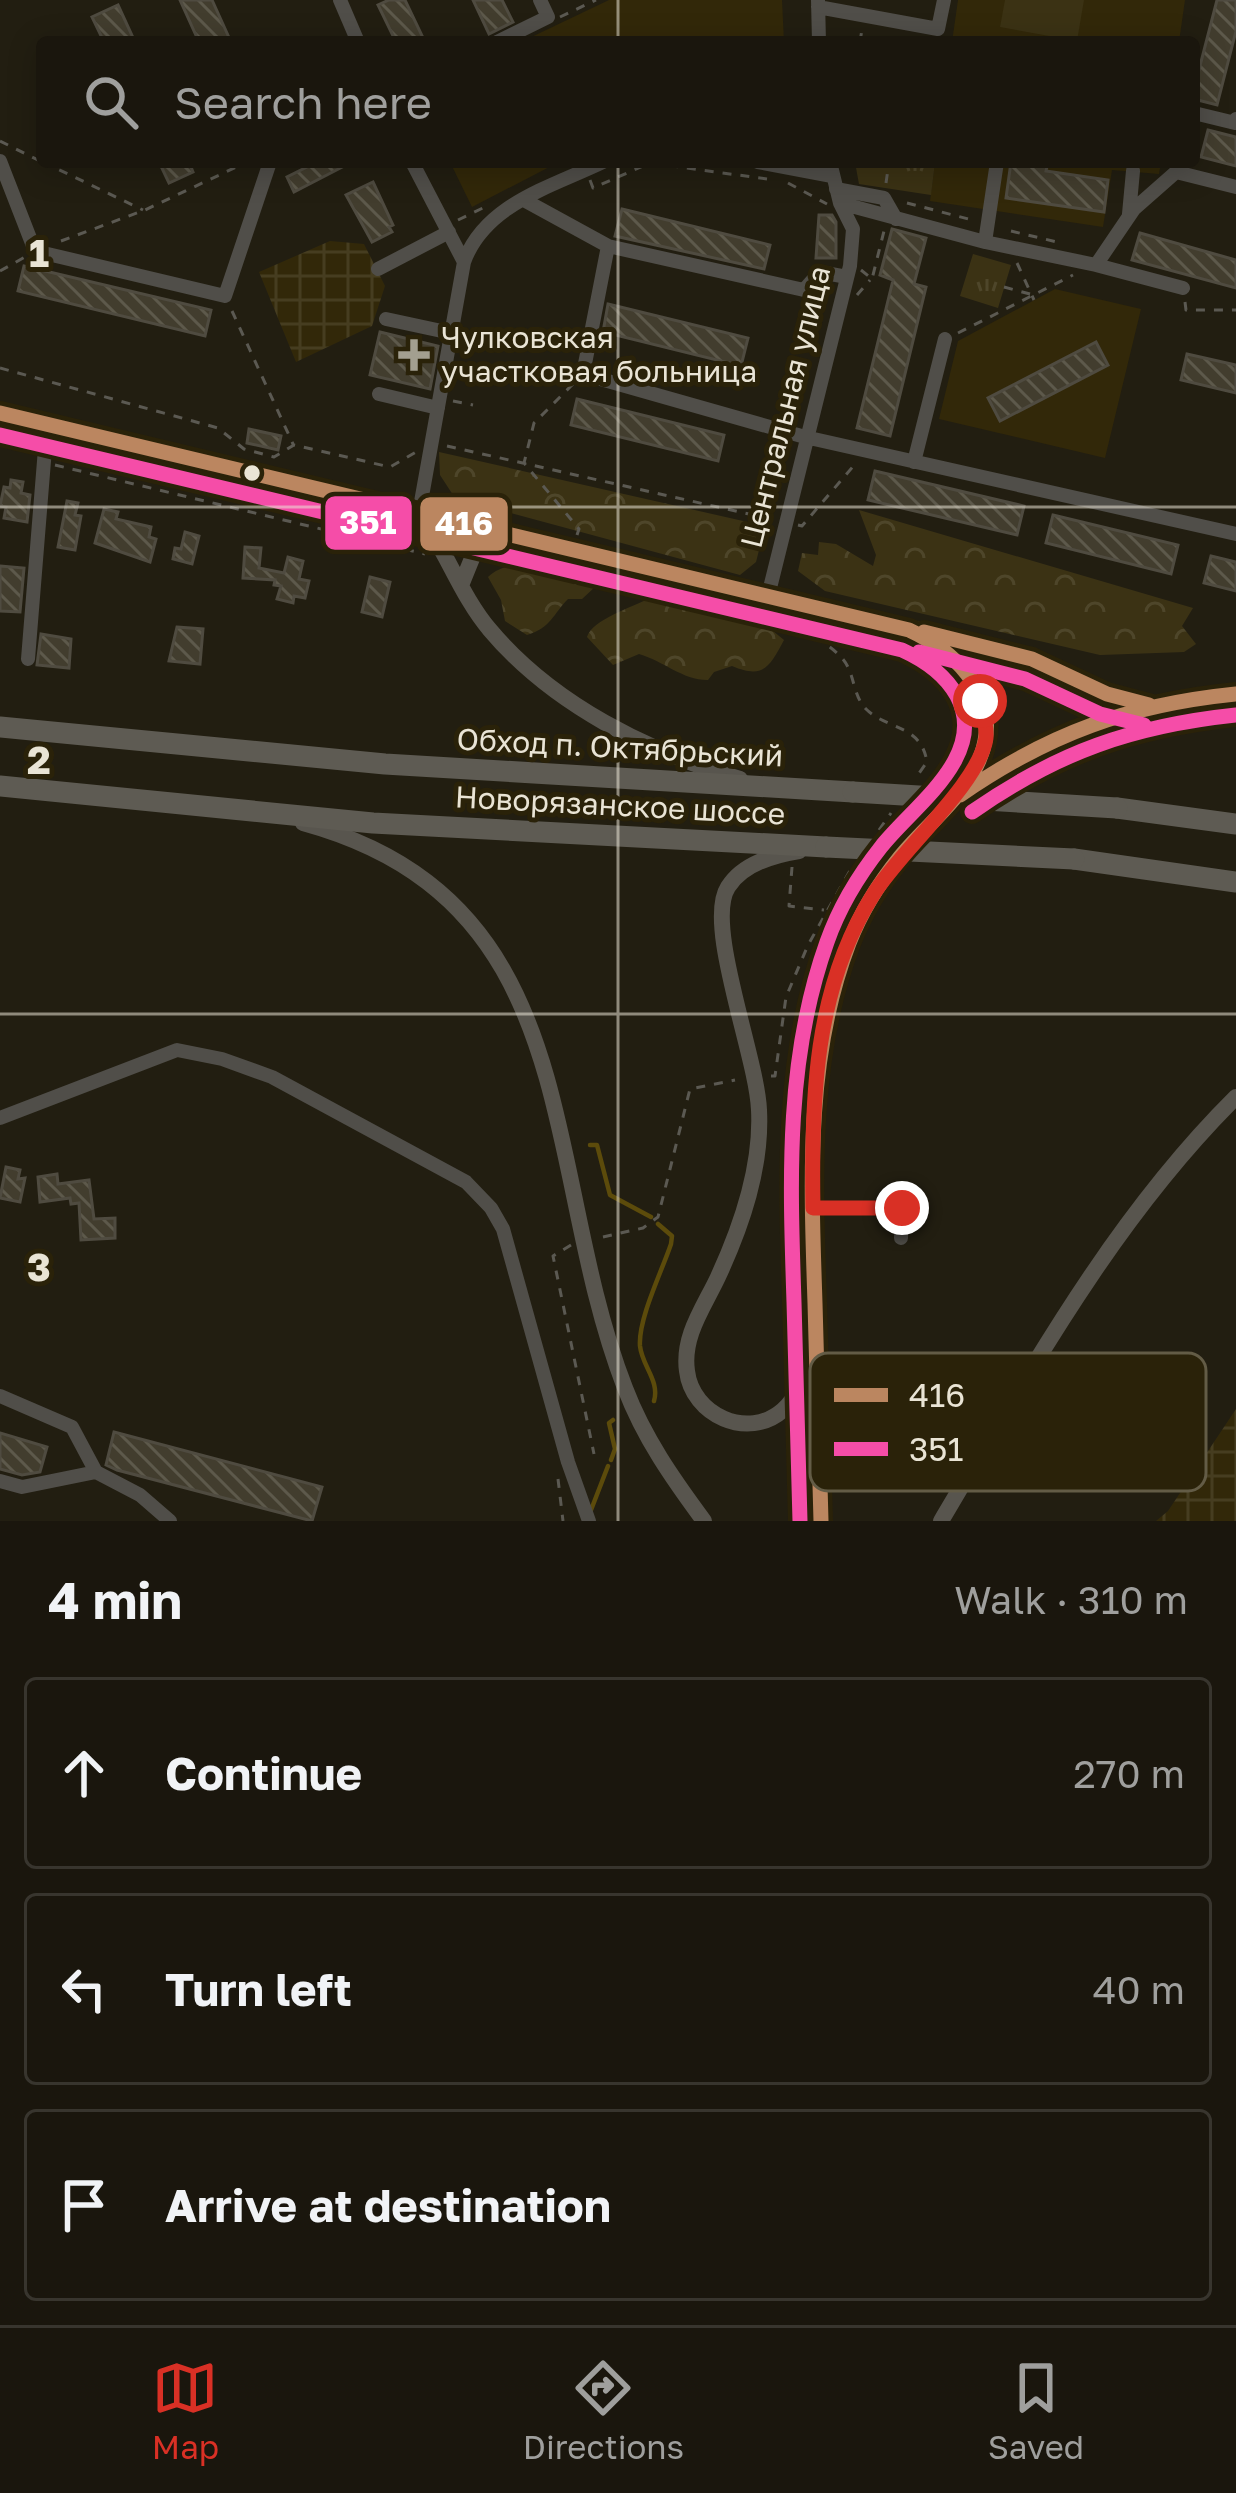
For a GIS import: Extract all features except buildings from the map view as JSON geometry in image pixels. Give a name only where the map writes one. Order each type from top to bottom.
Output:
[{"type":"highway","name":"Обход п. Октябрьский","points":[[0,727],[386,764],[1117,808],[1236,824]]},
{"type":"highway","name":"Новорязанское шоссе","points":[[0,789],[397,825],[1074,860],[1236,882]]},
{"type":"main road","points":[[0,413],[1032,659],[1107,694],[1149,705]]},
{"type":"main road","points":[[419,513],[491,632],[527,667],[641,744],[770,787]]},
{"type":"main road","points":[[462,583],[475,551],[500,532]]},
{"type":"main road","points":[[816,1353],[811,1131],[816,1066],[835,977],[872,896],[977,761],[986,726],[980,701],[962,666],[940,644],[909,630]]},
{"type":"main road","points":[[934,819],[987,775],[1050,737],[1112,713],[1236,694]]},
{"type":"main road","points":[[267,814],[350,836],[418,872],[464,913],[498,957],[518,995],[542,1066],[625,1388],[655,1453],[704,1521]]},
{"type":"main road","points":[[816,1335],[796,1395],[768,1420],[753,1424],[724,1420],[711,1412],[687,1376],[688,1344],[736,1234],[758,1152],[757,1085],[723,943],[720,906],[726,889],[740,873],[759,862],[826,847]]},
{"type":"main road","points":[[1045,1353],[1126,1221],[1186,1146],[1236,1096]]},
{"type":"main road","points":[[820,1491],[821,1521]]},
{"type":"main road","points":[[941,1521],[960,1491]]},
{"type":"street","points":[[340,0],[355,36]]},
{"type":"street","points":[[509,36],[548,17],[540,0]]},
{"type":"street","points":[[819,36],[818,4],[938,28],[944,0]]},
{"type":"street","points":[[1200,114],[1235,123],[1236,119]]},
{"type":"street","points":[[0,161],[35,250],[225,296],[268,168]]},
{"type":"street","points":[[416,168],[452,227],[464,262]]},
{"type":"street","points":[[419,513],[472,239],[518,195],[590,168]]},
{"type":"street","points":[[776,168],[834,188],[891,221],[985,242],[1100,259],[1183,288]]},
{"type":"street","points":[[985,242],[996,168]]},
{"type":"street","points":[[1100,259],[1128,218],[1177,168]]},
{"type":"street","points":[[1181,168],[1236,187]]},
{"type":"street","points":[[1128,218],[1133,171]]},
{"type":"street","name":"Центральная улица","points":[[768,596],[848,269],[853,229],[834,188]]},
{"type":"street","points":[[518,195],[608,246],[804,290],[820,272],[848,269]]},
{"type":"street","points":[[378,268],[452,227]]},
{"type":"street","points":[[608,246],[583,374],[806,437],[1236,535]]},
{"type":"street","points":[[386,320],[452,333]]},
{"type":"street","points":[[914,462],[945,339]]},
{"type":"street","points":[[379,394],[438,408]]},
{"type":"street","points":[[28,658],[47,424]]},
{"type":"street","points":[[0,1118],[177,1050],[222,1059],[272,1077],[466,1182],[503,1229],[589,1521]]},
{"type":"street","points":[[813,1208],[902,1208],[902,1238]]},
{"type":"street","points":[[0,1396],[72,1427],[96,1472],[140,1496],[170,1521]]},
{"type":"street","points":[[0,1481],[22,1487],[96,1472]]},
{"type":"path","points":[[0,141],[36,159]]},
{"type":"path","points":[[56,168],[145,210]]},
{"type":"path","points":[[0,271],[35,250],[145,210],[234,168]]},
{"type":"path","points":[[586,170],[592,188],[638,168]]},
{"type":"path","points":[[687,168],[834,188]]},
{"type":"path","points":[[452,227],[518,195]]},
{"type":"path","points":[[848,269],[872,279],[891,221]]},
{"type":"path","points":[[1011,231],[1100,259]]},
{"type":"path","points":[[945,339],[1100,259]]},
{"type":"path","points":[[1004,287],[1031,295]]},
{"type":"path","points":[[1183,288],[1186,310],[1236,310]]},
{"type":"path","points":[[225,296],[294,445]]},
{"type":"path","points":[[0,368],[218,428],[244,449],[274,457],[294,445],[390,467],[432,442],[775,520]]},
{"type":"path","points":[[524,463],[535,423],[583,374]]},
{"type":"path","points":[[752,514],[776,429]]},
{"type":"path","points":[[802,526],[867,451]]},
{"type":"path","points":[[44,462],[430,555]]},
{"type":"path","points":[[524,463],[579,529],[574,549]]},
{"type":"path","points":[[634,579],[739,607]]},
{"type":"path","points":[[774,615],[842,657],[860,703],[918,738],[927,762],[915,779]]},
{"type":"path","points":[[877,832],[890,814]]},
{"type":"path","points":[[793,860],[789,906],[826,910]]},
{"type":"path","points":[[770,1076],[775,1076],[786,997],[826,910],[852,867]]},
{"type":"path","points":[[603,1237],[643,1228],[658,1217],[690,1089],[735,1080]]},
{"type":"path","points":[[572,1244],[553,1256],[594,1454]]},
{"type":"path","points":[[556,1465],[563,1521]]},
{"type":"shaded area","points":[[609,0],[782,0],[784,36],[534,36]]},
{"type":"shaded area","points":[[958,0],[1185,0],[1180,36],[953,36]]},
{"type":"shaded area","points":[[453,168],[547,168],[472,207]]},
{"type":"shaded area","points":[[934,168],[1160,168],[1159,174],[1112,170],[1103,227],[930,201]]},
{"type":"shaded area","points":[[330,241],[364,244],[385,286],[372,326],[296,362],[259,272]]},
{"type":"shaded area","points":[[1055,289],[1141,309],[1105,458],[939,419],[958,341]]},
{"type":"shaded area","points":[[1236,1409],[1236,1521],[1156,1521],[1181,1491],[1206,1491],[1206,1454]]},
{"type":"green space","points":[[1005,0],[1084,0],[1078,36],[1000,27]]},
{"type":"green space","points":[[856,168],[934,168],[931,195],[859,184]]},
{"type":"green space","points":[[973,254],[1011,265],[998,308],[960,296]]},
{"type":"green space","points":[[439,452],[765,526],[756,562],[740,575],[455,498],[440,475]]},
{"type":"green space","points":[[859,510],[1193,608],[1182,626],[1196,644],[1184,652],[1100,655],[825,591],[798,571],[802,553],[818,555],[819,542],[836,544],[873,566],[876,555]]},
{"type":"green space","points":[[534,559],[550,571],[575,570],[596,586],[582,599],[568,599],[547,624],[527,635],[505,621],[501,600],[488,577]]},
{"type":"green space","points":[[650,598],[714,603],[768,627],[784,640],[764,668],[751,671],[732,666],[714,672],[708,680],[639,654],[613,665],[587,637],[605,619]]},
{"type":"waterway","points":[[590,1145],[597,1145],[610,1195],[651,1217]]},
{"type":"waterway","points":[[654,1401],[655,1387],[640,1335],[671,1244],[672,1236],[658,1224]]},
{"type":"waterway","points":[[611,1460],[615,1449],[609,1423],[613,1420]]},
{"type":"waterway","points":[[591,1510],[608,1466]]},
{"type":"transit line","name":"416","points":[[0,413],[909,630],[955,660],[977,688],[983,705],[985,741],[980,758],[962,789],[900,857],[865,909],[849,943],[825,1031],[812,1166],[817,1353]]},
{"type":"transit line","name":"351","points":[[0,435],[902,650],[933,668],[952,688],[964,718],[955,759],[928,797],[881,847],[850,893],[827,942],[804,1030],[792,1165],[800,1521]]},
{"type":"transit line","name":"416","points":[[924,632],[1032,659],[1107,694],[1149,705]]},
{"type":"transit line","name":"351","points":[[919,652],[1025,679],[1100,714],[1144,725]]},
{"type":"transit line","name":"416","points":[[960,795],[1026,755],[1091,725],[1160,706],[1236,694]]},
{"type":"transit line","name":"351","points":[[972,812],[1035,773],[1097,745],[1163,726],[1236,715]]},
{"type":"transit line","name":"416","points":[[820,1491],[821,1521]]},
{"type":"place","name":"Чулковская участковая больница","points":[[414,355]]},
{"type":"route","points":[[902,1208],[813,1208],[811,1131],[816,1066],[835,977],[872,896],[968,776],[983,748],[986,726],[980,701]]}]
